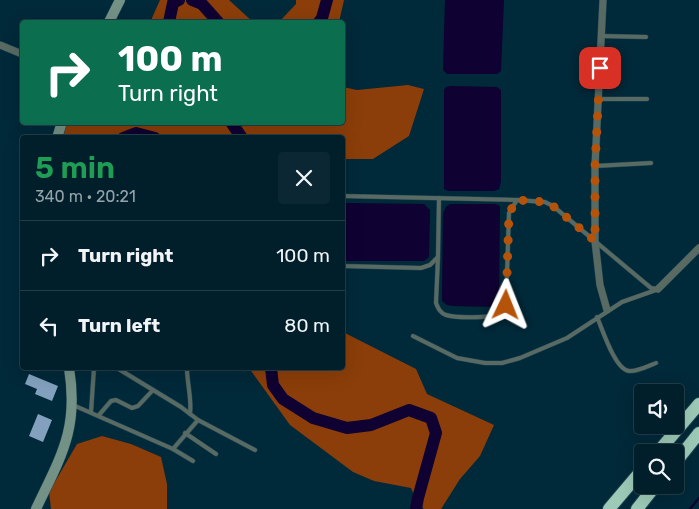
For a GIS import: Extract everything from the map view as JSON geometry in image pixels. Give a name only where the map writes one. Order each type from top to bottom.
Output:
[{"type":"highway","points":[[665,444],[699,404]]},
{"type":"highway","points":[[684,452],[699,434]]},
{"type":"highway","points":[[609,509],[634,479]]},
{"type":"highway","points":[[637,509],[649,494]]},
{"type":"main road","points":[[110,20],[120,0]]},
{"type":"main road","points":[[36,509],[65,445],[72,420],[70,370]]},
{"type":"street","points":[[603,0],[595,166],[595,241],[600,285],[608,310]]},
{"type":"street","points":[[0,45],[20,53]]},
{"type":"street","points":[[658,290],[699,248]]},
{"type":"lane","points":[[601,36],[646,37]]},
{"type":"lane","points":[[598,99],[647,99]]},
{"type":"lane","points":[[595,166],[652,163]]},
{"type":"lane","points":[[345,196],[545,202],[553,206],[651,288],[658,290]]},
{"type":"lane","points":[[439,198],[436,303],[438,310],[445,315],[473,317],[493,316],[501,312],[506,305],[509,213],[517,200]]},
{"type":"lane","points":[[345,266],[421,268],[430,266],[438,257]]},
{"type":"lane","points":[[413,336],[457,358],[485,363],[502,363],[520,358],[567,338],[622,302],[658,290]]},
{"type":"lane","points":[[597,317],[615,360],[625,370],[630,371],[656,363]]},
{"type":"lane","points":[[91,412],[94,370]]},
{"type":"lane","points":[[120,370],[198,420],[255,450]]},
{"type":"lane","points":[[187,370],[187,381],[192,402],[190,414]]},
{"type":"lane","points":[[99,415],[111,400],[116,400],[132,408],[138,406],[153,390]]},
{"type":"lane","points":[[72,405],[99,415],[173,449],[193,461]]},
{"type":"lane","points":[[173,449],[198,420]]},
{"type":"lane","points":[[185,433],[216,454]]},
{"type":"shaded area","points":[[160,0],[229,0],[251,20],[152,20]]},
{"type":"shaded area","points":[[296,0],[344,0],[339,20],[281,20],[296,4]]},
{"type":"shaded area","points":[[445,0],[504,0],[501,71],[497,74],[447,74],[443,70]]},
{"type":"shaded area","points":[[408,85],[424,89],[409,136],[373,159],[345,159],[345,135],[64,135],[66,126],[68,125],[345,125],[345,87],[357,90]]},
{"type":"shaded area","points":[[446,87],[497,87],[501,90],[501,181],[499,189],[494,191],[448,191],[444,189],[444,90]]},
{"type":"shaded area","points":[[345,203],[424,204],[430,210],[429,257],[424,261],[345,261]]},
{"type":"shaded area","points":[[450,204],[496,204],[500,206],[499,303],[497,307],[453,306],[447,305],[442,301],[443,214],[446,207]]},
{"type":"shaded area","points":[[345,333],[416,369],[427,394],[494,425],[480,456],[460,479],[441,509],[424,509],[417,502],[411,488],[374,481],[353,472],[290,425],[250,370],[345,370]]},
{"type":"shaded area","points":[[102,436],[131,444],[161,457],[167,484],[167,509],[51,509],[49,492],[77,444]]},
{"type":"building","points":[[29,374],[58,386],[52,401],[35,394],[37,389],[25,384]]},
{"type":"building","points":[[38,414],[52,420],[43,442],[29,436]]},
{"type":"waterway","points":[[169,20],[173,3],[179,0]]},
{"type":"waterway","points":[[192,0],[202,4],[216,20]]},
{"type":"waterway","points":[[320,20],[327,0]]},
{"type":"waterway","points":[[233,125],[240,135]]},
{"type":"waterway","points":[[131,135],[136,133],[144,135]]},
{"type":"waterway","points":[[271,370],[273,385],[283,399],[313,418],[347,428],[371,425],[409,410],[431,418],[436,433],[416,509]]},
{"type":"waterway","points":[[690,509],[699,498]]},
{"type":"route","points":[[506,305],[509,213],[517,200],[545,202],[553,206],[595,241],[595,166],[600,68]]}]
